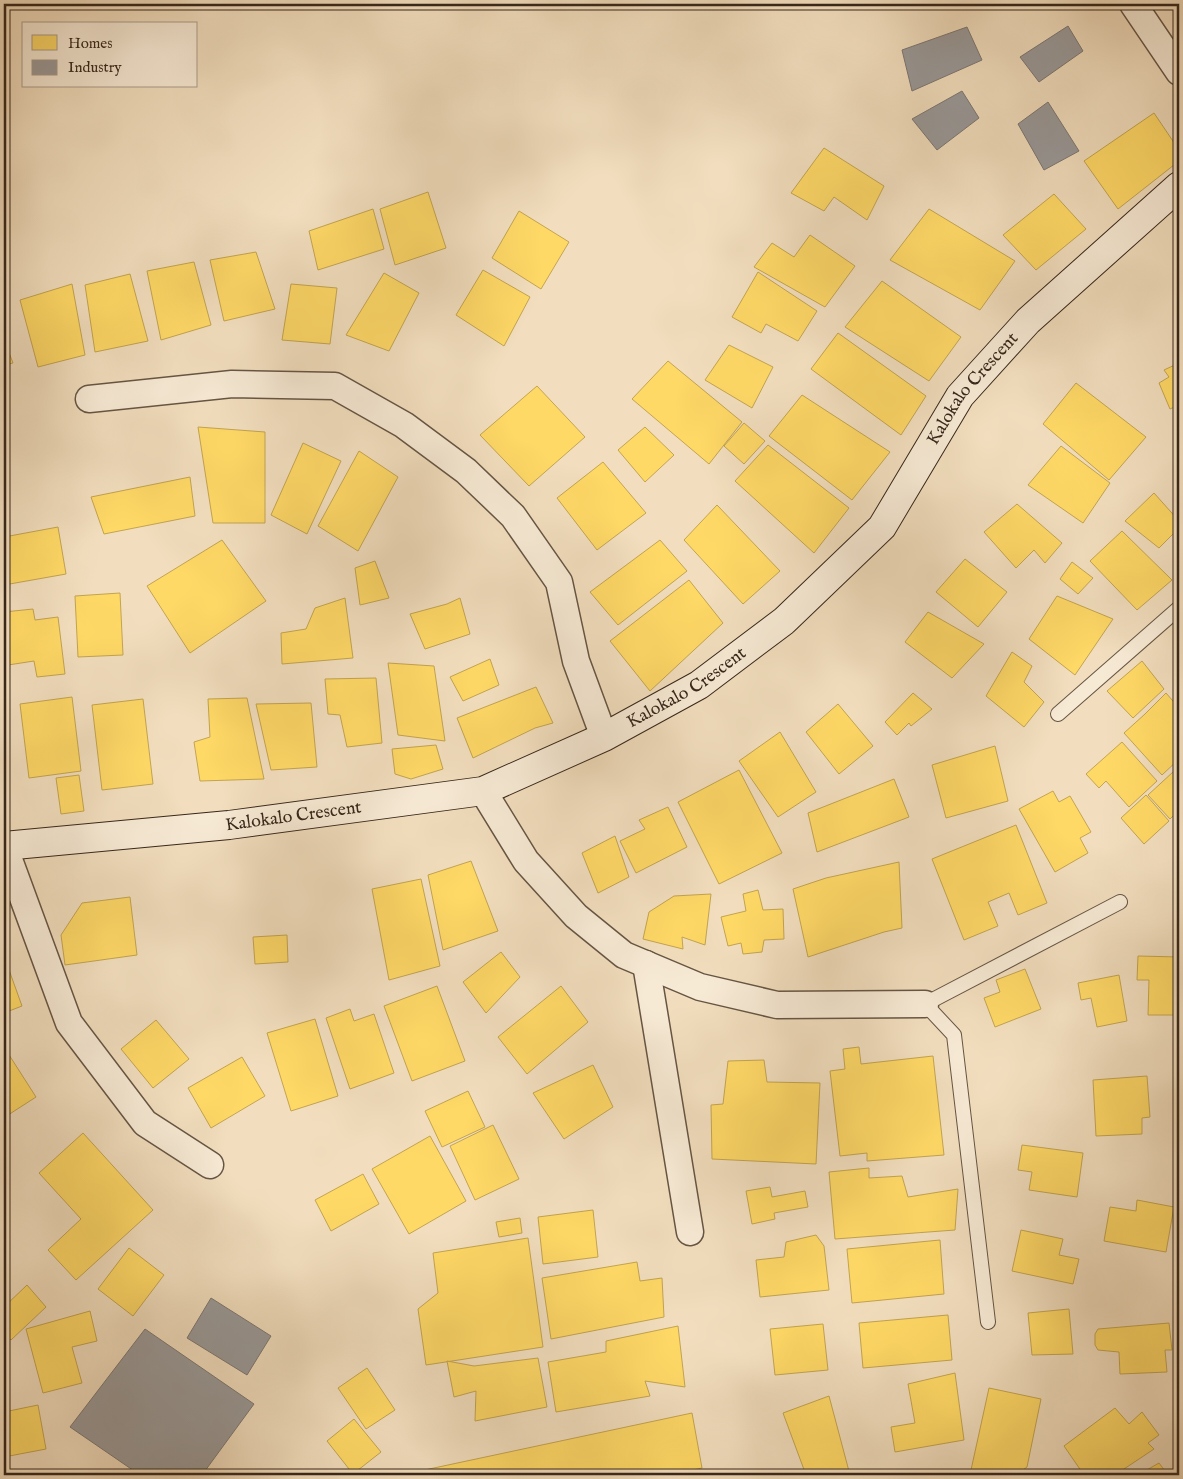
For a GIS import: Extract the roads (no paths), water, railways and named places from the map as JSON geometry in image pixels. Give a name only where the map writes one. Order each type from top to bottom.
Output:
[{"type":"street","points":[[1134,4],[1179,72]]},
{"type":"street","name":"Kalokalo Crescent","points":[[4,846],[229,825],[483,791],[604,737],[699,685],[791,614],[882,527],[960,396],[1028,321],[1178,191]]},
{"type":"street","points":[[89,399],[232,384],[335,386],[404,425],[466,470],[513,516],[559,582],[576,661],[604,737]]},
{"type":"street","points":[[483,791],[526,861],[576,916],[624,955],[700,987],[777,1004],[925,1004]]},
{"type":"street","points":[[4,846],[69,1023],[145,1123],[210,1165]]},
{"type":"street","points":[[646,964],[690,1232]]},
{"type":"lane","points":[[1058,714],[1179,608]]},
{"type":"lane","points":[[988,1322],[954,1035],[925,1004],[1120,902]]}]
